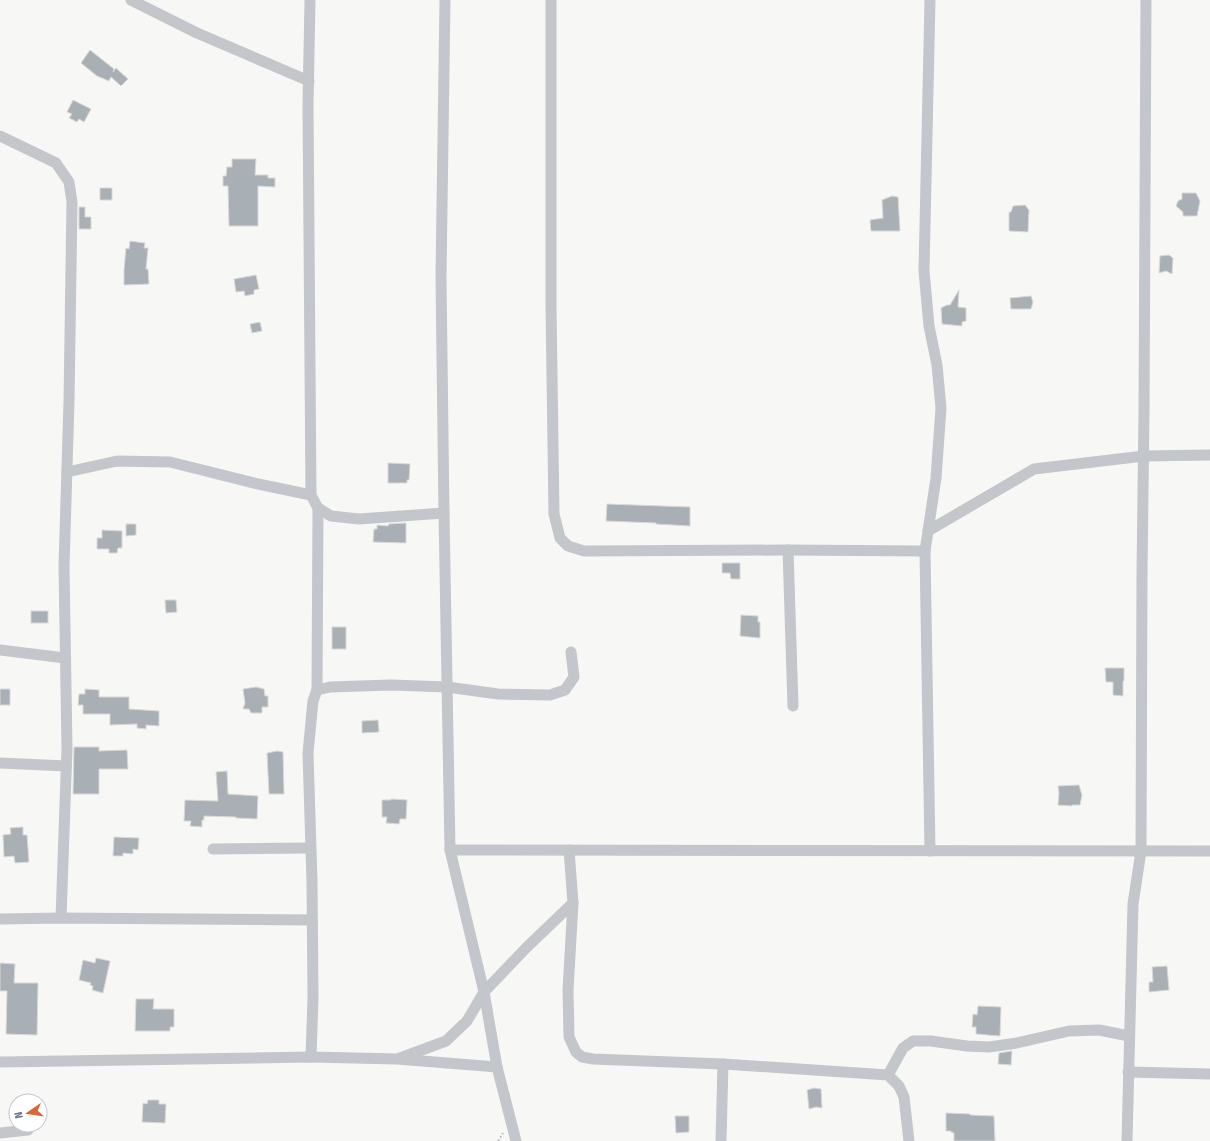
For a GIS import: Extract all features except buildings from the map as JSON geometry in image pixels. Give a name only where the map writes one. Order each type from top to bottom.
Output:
[{"type":"street","points":[[131,0],[197,34],[309,81]]},
{"type":"street","points":[[310,0],[309,244],[311,495],[318,508],[317,690],[313,701],[308,753],[313,998],[311,1057]]},
{"type":"street","points":[[445,0],[441,277],[450,850],[484,992],[497,1067],[516,1141]]},
{"type":"street","points":[[552,0],[551,314],[554,514],[560,538],[568,546],[584,551],[925,551]]},
{"type":"street","points":[[930,0],[924,271],[929,326],[937,365],[941,408],[936,478],[925,551],[930,851]]},
{"type":"street","points":[[1127,1141],[1133,904],[1141,851],[1146,0]]},
{"type":"street","points":[[0,136],[56,164],[69,182],[72,202],[64,567],[66,766],[61,918]]},
{"type":"street","points":[[928,531],[1034,469],[1144,456],[1210,455]]},
{"type":"street","points":[[66,472],[117,461],[170,462],[258,484],[311,495]]},
{"type":"street","points":[[318,508],[331,516],[360,518],[444,513]]},
{"type":"street","points":[[788,550],[793,706]]},
{"type":"street","points":[[0,650],[65,658]]},
{"type":"street","points":[[317,690],[330,687],[391,685],[447,687],[498,694],[550,695],[565,690],[574,677],[571,652]]},
{"type":"street","points":[[0,763],[66,766]]},
{"type":"street","points":[[212,849],[310,848]]},
{"type":"street","points":[[450,850],[1210,851]]},
{"type":"street","points":[[569,850],[573,903],[568,990],[569,1036],[576,1052],[582,1057],[593,1059],[723,1064],[888,1075],[899,1086],[904,1097],[909,1141]]},
{"type":"street","points":[[397,1059],[446,1041],[468,1021],[484,992],[573,903]]},
{"type":"street","points":[[0,920],[61,918],[312,920]]},
{"type":"street","points":[[888,1075],[903,1048],[913,1041],[931,1041],[967,1046],[989,1047],[1017,1043],[1069,1031],[1099,1030],[1129,1036]]},
{"type":"street","points":[[0,1062],[311,1057],[397,1059],[497,1067]]},
{"type":"street","points":[[721,1141],[723,1064]]},
{"type":"street","points":[[1128,1072],[1210,1074]]}]
